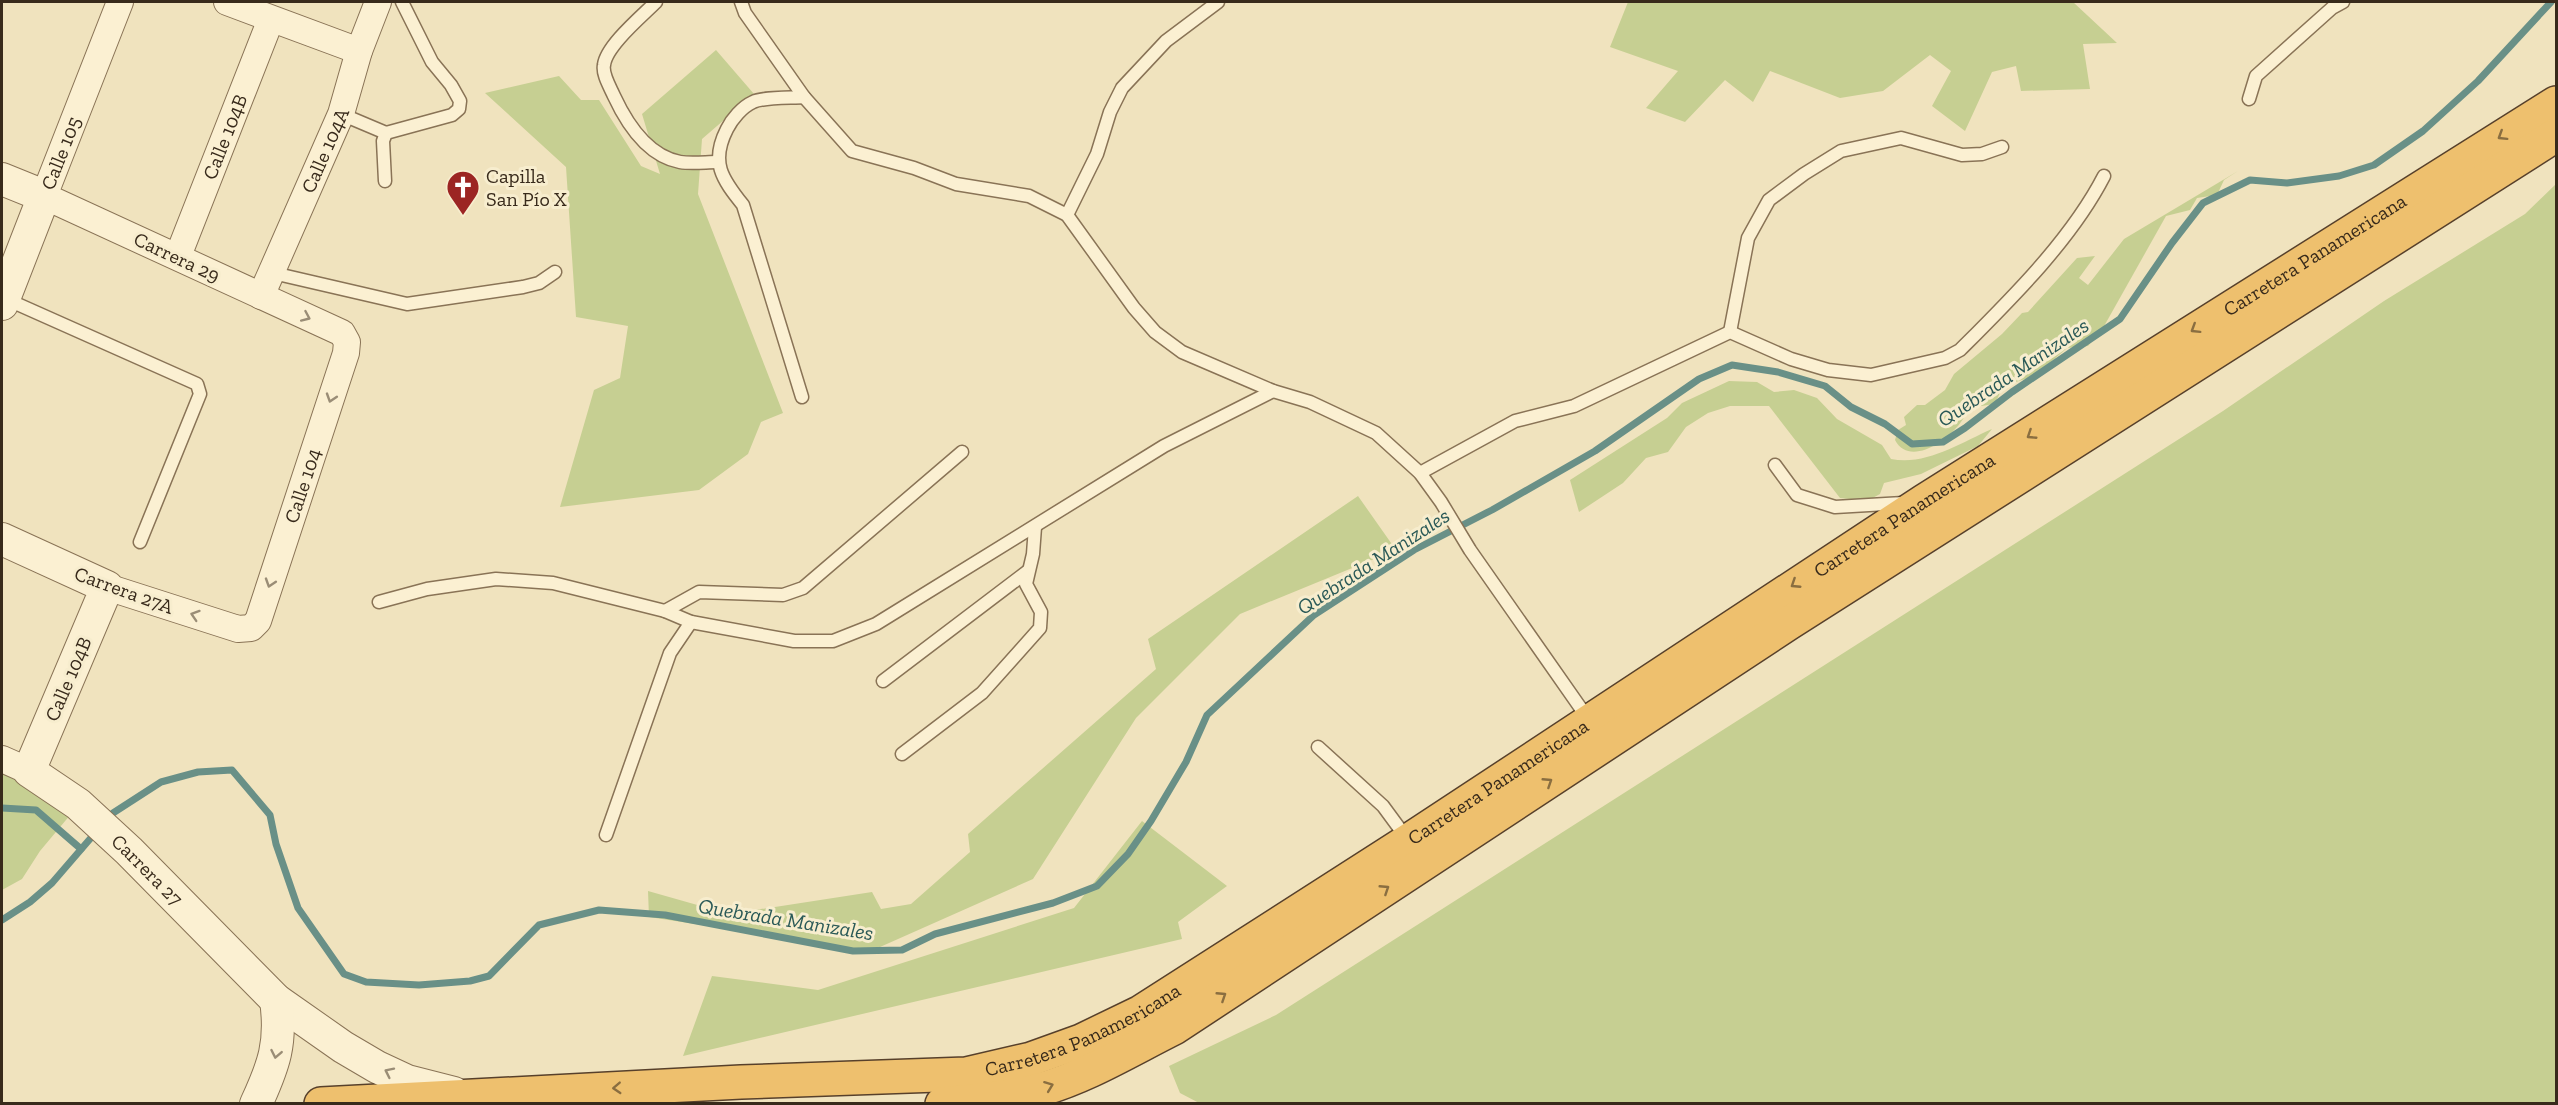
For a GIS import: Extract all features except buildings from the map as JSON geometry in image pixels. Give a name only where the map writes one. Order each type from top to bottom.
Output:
[{"type":"highway","name":"Carretera Panamericana","points":[[321,1104],[741,1082],[966,1074],[1031,1059],[1081,1041],[1141,1012],[1408,841],[1923,501],[2556,103]]},
{"type":"highway","name":"Carretera Panamericana","points":[[942,1104],[1039,1090],[1096,1068],[1174,1028],[1799,617],[2556,135]]},
{"type":"street","name":"Calle 105","points":[[3,301],[120,2]]},
{"type":"street","points":[[227,2],[359,51]]},
{"type":"street","name":"Calle 104A","points":[[261,296],[341,114],[359,51],[378,2]]},
{"type":"street","name":"Calle 104B","points":[[178,256],[271,19]]},
{"type":"street","name":"Carrera 29","points":[[2,179],[178,256],[342,333],[347,342]]},
{"type":"street","name":"Calle 104","points":[[251,628],[258,621],[346,352],[347,342]]},
{"type":"street","name":"Carrera 27A","points":[[3,545],[107,587],[238,629],[251,628]]},
{"type":"street","name":"Calle 104B","points":[[15,765],[107,587]]},
{"type":"street","name":"Carrera 27","points":[[15,765],[78,804],[129,851],[276,1000],[343,1047],[407,1081],[465,1096]]},
{"type":"street","points":[[256,1104],[273,1067],[277,1048],[279,1026],[276,1000]]},
{"type":"lane","points":[[341,114],[386,134],[452,115],[459,109],[460,101],[451,85],[432,62],[402,2]]},
{"type":"lane","points":[[656,2],[609,50],[603,66],[608,84],[620,109],[640,138],[656,153],[680,162],[717,162]]},
{"type":"lane","points":[[741,2],[745,14],[804,97],[852,151],[914,168],[956,184],[1029,196],[1067,215],[1134,308],[1155,332],[1182,352],[1273,391],[1310,402],[1376,433],[1420,473],[1441,502],[1470,550],[1589,721]]},
{"type":"lane","points":[[1067,215],[1097,154],[1110,112],[1122,88],[1166,41],[1218,2]]},
{"type":"lane","points":[[2249,99],[2256,76],[2332,8],[2343,2]]},
{"type":"lane","points":[[802,397],[743,205],[726,184],[717,162],[720,142],[732,119],[753,102],[804,97]]},
{"type":"lane","points":[[385,181],[383,141],[386,134]]},
{"type":"lane","points":[[1730,332],[1748,238],[1769,200],[1804,174],[1841,151],[1901,138],[1962,155],[1982,154],[2002,147]]},
{"type":"lane","points":[[1420,473],[1515,422],[1574,406],[1730,332],[1791,359],[1828,370],[1871,375],[1945,358],[1960,350],[2033,272],[2074,222],[2104,176]]},
{"type":"lane","points":[[273,273],[407,304],[523,287],[539,283],[555,272]]},
{"type":"lane","points":[[3,301],[197,384],[200,394],[140,542]]},
{"type":"lane","points":[[379,602],[427,589],[496,579],[553,583],[665,611],[691,622],[794,641],[832,641],[876,624],[1164,446],[1273,391]]},
{"type":"lane","points":[[665,611],[699,592],[783,595],[803,588],[962,452]]},
{"type":"lane","points":[[1775,465],[1797,495],[1835,507],[1923,501]]},
{"type":"lane","points":[[902,754],[982,693],[1040,628],[1041,612],[1026,584],[1033,554],[1035,527]]},
{"type":"lane","points":[[883,681],[1028,570]]},
{"type":"lane","points":[[606,835],[670,653],[691,622]]},
{"type":"lane","points":[[1318,747],[1383,806],[1408,841]]},
{"type":"green space","points":[[1628,2],[2073,2],[2117,43],[2083,44],[2090,89],[2021,91],[2016,66],[1992,72],[1965,131],[1932,106],[1951,71],[1930,55],[1883,91],[1840,98],[1770,71],[1753,102],[1725,80],[1685,122],[1646,108],[1678,71],[1610,47]]},
{"type":"green space","points":[[716,50],[754,94],[702,139],[698,194],[783,413],[761,422],[748,454],[699,490],[560,507],[594,390],[620,378],[628,326],[576,317],[566,167],[485,93],[559,76],[581,100],[599,100],[641,166],[660,174],[642,114]]},
{"type":"green space","points":[[2238,171],[2224,180],[2217,195],[2197,198],[2190,210],[2166,216],[2103,328],[2088,346],[2067,348],[2035,376],[2003,386],[1995,404],[1970,410],[1951,433],[1935,445],[1917,452],[1901,448],[1895,440],[1898,430],[1906,425],[1904,417],[1917,405],[1925,405],[1945,390],[1954,374],[2002,334],[2022,313],[2028,312],[2077,258],[2095,256],[2079,278],[2088,285],[2124,239]]},
{"type":"green space","points":[[2556,184],[2556,1103],[1201,1104],[1180,1093],[1169,1066],[1276,1015],[2223,411],[2384,301],[2525,214]]},
{"type":"green space","points":[[1729,381],[1757,382],[1774,392],[1794,390],[1817,398],[1837,419],[1882,445],[1891,459],[1917,459],[1930,456],[1992,429],[1978,446],[1921,474],[1884,483],[1880,494],[1867,501],[1840,498],[1769,406],[1730,406],[1708,413],[1686,427],[1668,452],[1646,458],[1623,483],[1579,512],[1570,480],[1667,418],[1682,403]]},
{"type":"green space","points":[[1358,496],[1396,550],[1240,614],[1136,718],[1033,879],[871,951],[649,917],[648,891],[729,914],[872,892],[881,909],[911,904],[970,852],[968,834],[1156,669],[1148,639]]},
{"type":"green space","points":[[2,772],[76,808],[40,851],[22,879],[2,890]]},
{"type":"green space","points":[[1142,821],[1227,886],[1178,922],[1182,939],[683,1056],[712,976],[818,990],[1074,908]]},
{"type":"waterway","name":"Quebrada Manizales","points":[[107,820],[113,813],[161,782],[198,772],[232,770],[270,815],[276,844],[298,908],[344,974],[366,982],[419,985],[470,981],[489,976],[539,925],[599,910],[665,915],[853,951],[902,950],[935,934],[1053,903],[1097,886],[1128,854],[1151,821],[1186,762],[1207,715],[1314,615],[1414,550],[1492,510],[1595,451],[1699,379],[1732,365],[1778,372],[1825,386],[1851,407],[1885,424],[1912,444],[1943,442],[2120,319],[2172,243],[2203,203],[2250,180],[2287,183],[2339,176],[2374,165],[2423,131],[2478,81],[2551,2]]},
{"type":"waterway","points":[[2,808],[36,810],[81,849]]},
{"type":"waterway","name":"Quebrada Manizales","points":[[2,920],[30,902],[52,883],[96,832]]},
{"type":"place","name":"Capilla San Pío X","points":[[463,216]]}]
